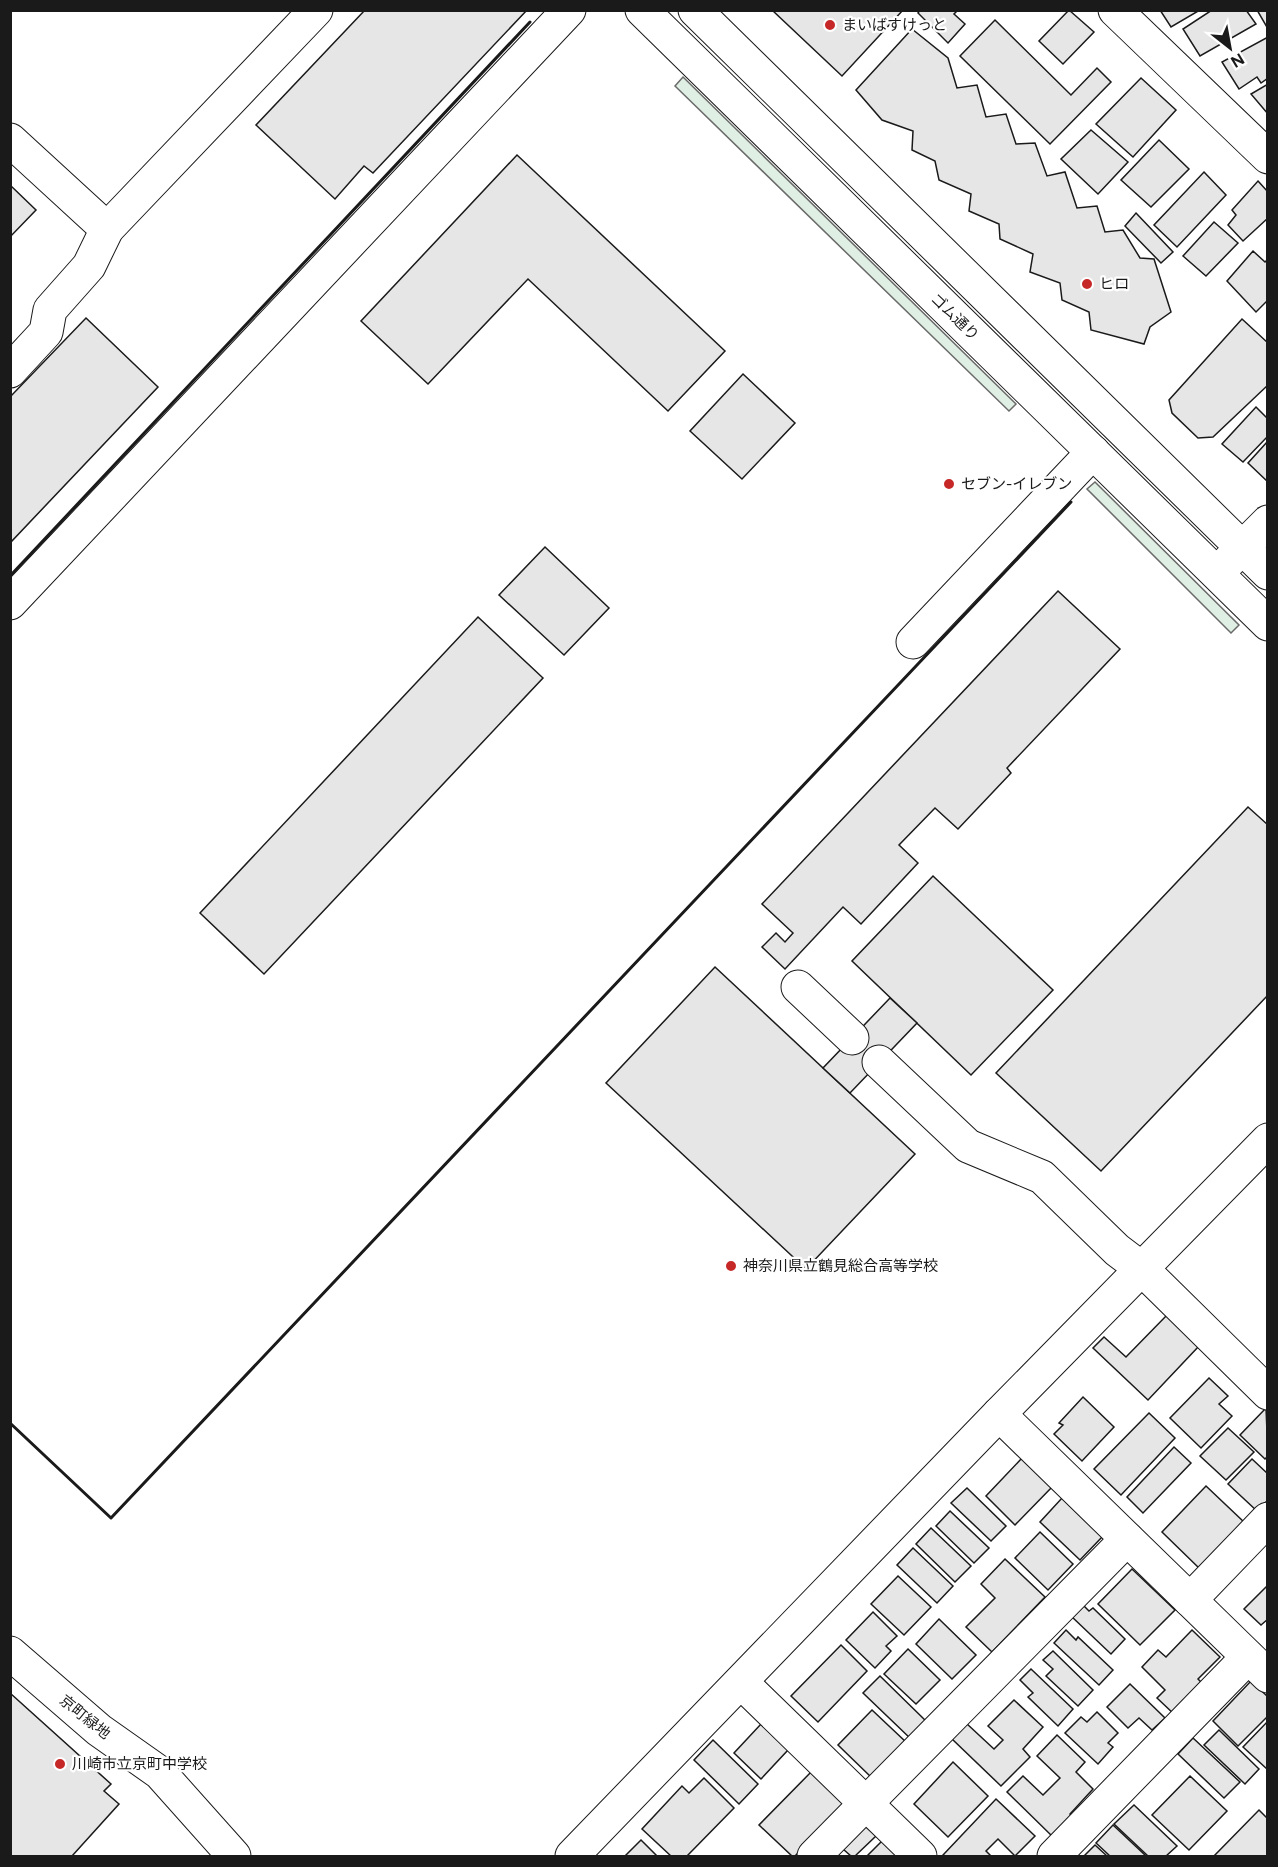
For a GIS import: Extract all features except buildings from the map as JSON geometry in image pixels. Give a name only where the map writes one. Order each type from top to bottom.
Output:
[{"type":"street","points":[[10,371],[46,332],[50,310],[89,266],[106,229],[316,10]]},
{"type":"street","points":[[10,603],[569,10]]},
{"type":"street","name":"ゴム通り","points":[[642,10],[1268,624]]},
{"type":"street","points":[[695,10],[1268,573]]},
{"type":"street","points":[[1115,10],[1268,157]]},
{"type":"street","points":[[10,140],[106,229]]},
{"type":"street","points":[[913,642],[1093,452]]},
{"type":"street","points":[[1217,574],[1268,522]]},
{"type":"street","points":[[798,987],[852,1038]]},
{"type":"street","points":[[879,1062],[968,1146],[1042,1178],[1117,1250],[1142,1269],[1268,1393]]},
{"type":"street","points":[[572,1857],[999,1414],[1268,1140]]},
{"type":"street","points":[[999,1414],[1258,1666],[1054,1857]]},
{"type":"street","points":[[1190,1600],[1268,1519]]},
{"type":"street","points":[[814,1857],[1127,1539]]},
{"type":"street","name":"京町緑地","points":[[10,1653],[99,1730],[160,1773],[234,1857]]},
{"type":"street","points":[[741,1682],[920,1857]]},
{"type":"green space","points":[[683,77],[1016,404],[1009,411],[675,86]]},
{"type":"green space","points":[[1095,482],[1239,625],[1231,633],[1087,489]]},
{"type":"wall","points":[[10,576],[530,22]]},
{"type":"wall","points":[[10,1423],[111,1518],[1071,502]]},
{"type":"place","name":"まいばすけっと","points":[[830,25]]},
{"type":"place","name":"ヒロ","points":[[1087,284]]},
{"type":"place","name":"セブン-イレブン","points":[[949,484]]},
{"type":"place","name":"神奈川県立鶴見総合高等学校","points":[[731,1266]]},
{"type":"place","name":"川崎市立京町中学校","points":[[60,1764]]}]
